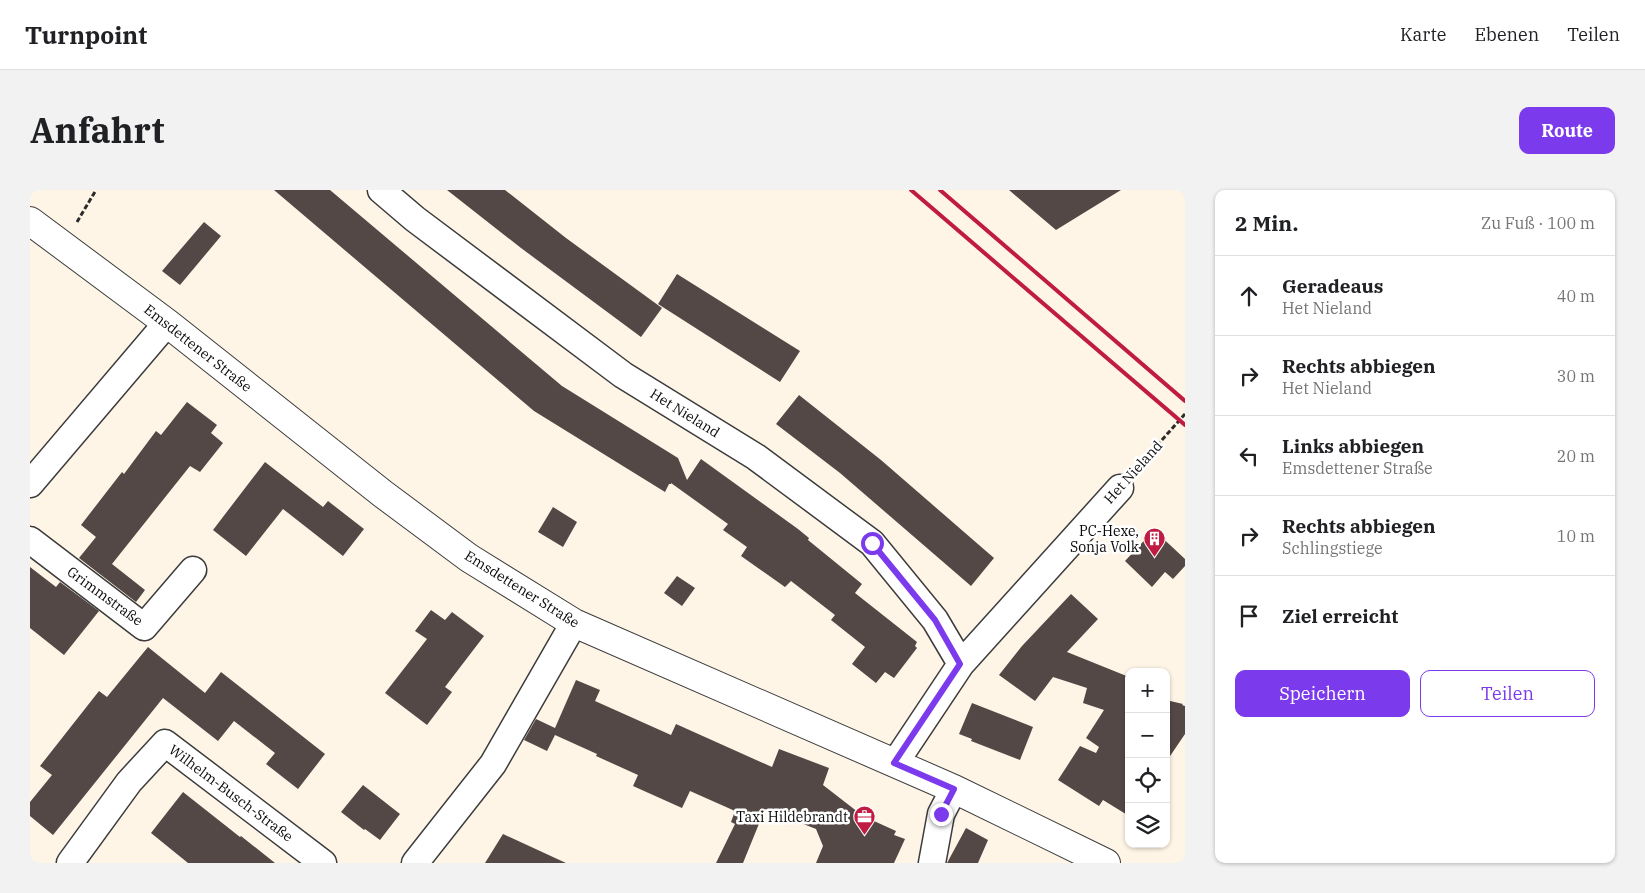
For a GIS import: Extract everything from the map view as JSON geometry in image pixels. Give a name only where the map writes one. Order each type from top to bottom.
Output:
[{"type":"street","name":"Het Nieland","points":[[381,190],[415,219],[623,375],[756,457],[872,543],[935,620],[960,664]]},
{"type":"street","name":"Emsdettener Straße","points":[[30,221],[167,323],[383,494],[469,558],[574,623],[954,789],[1106,863]]},
{"type":"street","points":[[30,484],[167,323]]},
{"type":"street","name":"Het Nieland","points":[[894,763],[960,664],[1120,488]]},
{"type":"street","name":"Grimmstraße","points":[[30,540],[144,628],[193,570]]},
{"type":"street","points":[[415,863],[493,764],[574,623]]},
{"type":"street","name":"Wilhelm-Busch-Straße","points":[[70,863],[129,782],[166,743],[323,863]]},
{"type":"street","points":[[932,863],[941,814],[954,789]]},
{"type":"path","points":[[63,245],[96,190]]},
{"type":"path","name":"Het Nieland","points":[[1120,488],[1185,414]]},
{"type":"building","points":[[274,190],[330,190],[562,386],[678,458],[687,480],[701,459],[798,529],[809,538],[808,540],[862,584],[855,593],[917,642],[915,646],[917,648],[894,678],[885,672],[876,683],[852,664],[865,647],[831,620],[835,615],[791,581],[785,587],[741,556],[747,547],[723,530],[728,524],[671,483],[665,492],[534,411]]},
{"type":"building","points":[[447,190],[505,190],[566,238],[662,308],[641,337],[521,248]]},
{"type":"building","points":[[1009,190],[1121,190],[1056,230]]},
{"type":"building","points":[[204,222],[221,236],[180,285],[162,271]]},
{"type":"building","points":[[677,274],[800,351],[780,382],[658,304]]},
{"type":"building","points":[[799,395],[881,460],[994,558],[971,586],[840,473],[776,424]]},
{"type":"building","points":[[187,402],[217,425],[211,433],[223,443],[200,472],[190,466],[112,564],[145,590],[136,602],[79,558],[96,537],[81,525],[122,472],[124,474],[156,431],[161,435]]},
{"type":"building","points":[[265,462],[323,507],[328,501],[364,529],[343,556],[283,509],[246,556],[213,530]]},
{"type":"building","points":[[553,507],[577,522],[563,547],[538,532]]},
{"type":"building","name":"PC-Hexe, Sonja Volk","points":[[1154,530],[1185,559],[1185,566],[1173,579],[1165,572],[1152,587],[1125,561]]},
{"type":"building","points":[[30,567],[56,587],[60,582],[99,611],[64,655],[30,628]]},
{"type":"building","points":[[677,576],[695,588],[682,606],[664,593]]},
{"type":"building","points":[[1071,594],[1098,619],[1067,652],[1125,675],[1125,814],[1103,800],[1099,806],[1058,780],[1080,746],[1096,753],[1099,747],[1086,738],[1104,710],[1083,703],[1087,688],[1053,677],[1035,701],[999,675],[1022,646]]},
{"type":"building","points":[[431,610],[445,620],[452,612],[484,636],[445,687],[452,692],[427,725],[385,693],[427,639],[415,631]]},
{"type":"building","points":[[148,647],[205,693],[221,672],[325,754],[298,789],[266,764],[275,753],[234,721],[218,741],[163,698],[53,835],[30,816],[30,802],[52,775],[40,766],[99,691],[107,697]]},
{"type":"building","points":[[576,680],[600,690],[595,701],[671,735],[676,724],[772,767],[779,749],[829,768],[823,785],[863,816],[896,831],[894,835],[905,839],[894,863],[816,863],[823,846],[816,829],[765,809],[743,863],[716,863],[735,824],[731,822],[735,811],[690,791],[682,808],[633,786],[638,775],[555,735],[547,751],[524,740],[536,719],[555,728]]},
{"type":"building","points":[[1170,701],[1185,706],[1185,734],[1170,756]]},
{"type":"building","points":[[972,703],[1033,727],[1020,760],[971,741],[972,739],[959,734]]},
{"type":"building","points":[[363,785],[400,814],[380,840],[341,812]]},
{"type":"building","points":[[183,792],[275,863],[188,863],[151,833]]},
{"type":"building","points":[[966,828],[988,840],[978,863],[947,863]]},
{"type":"building","points":[[503,834],[566,863],[485,863]]},
{"type":"railway","points":[[911,190],[1185,425]]},
{"type":"railway","points":[[940,190],[1185,401]]},
{"type":"place","name":"PC-Hexe, Sonja Volk","points":[[1155,558]]},
{"type":"place","name":"Taxi Hildebrandt","points":[[864,836]]},
{"type":"route","points":[[872,543],[935,620],[960,664],[894,763],[954,789],[941,814]]}]
